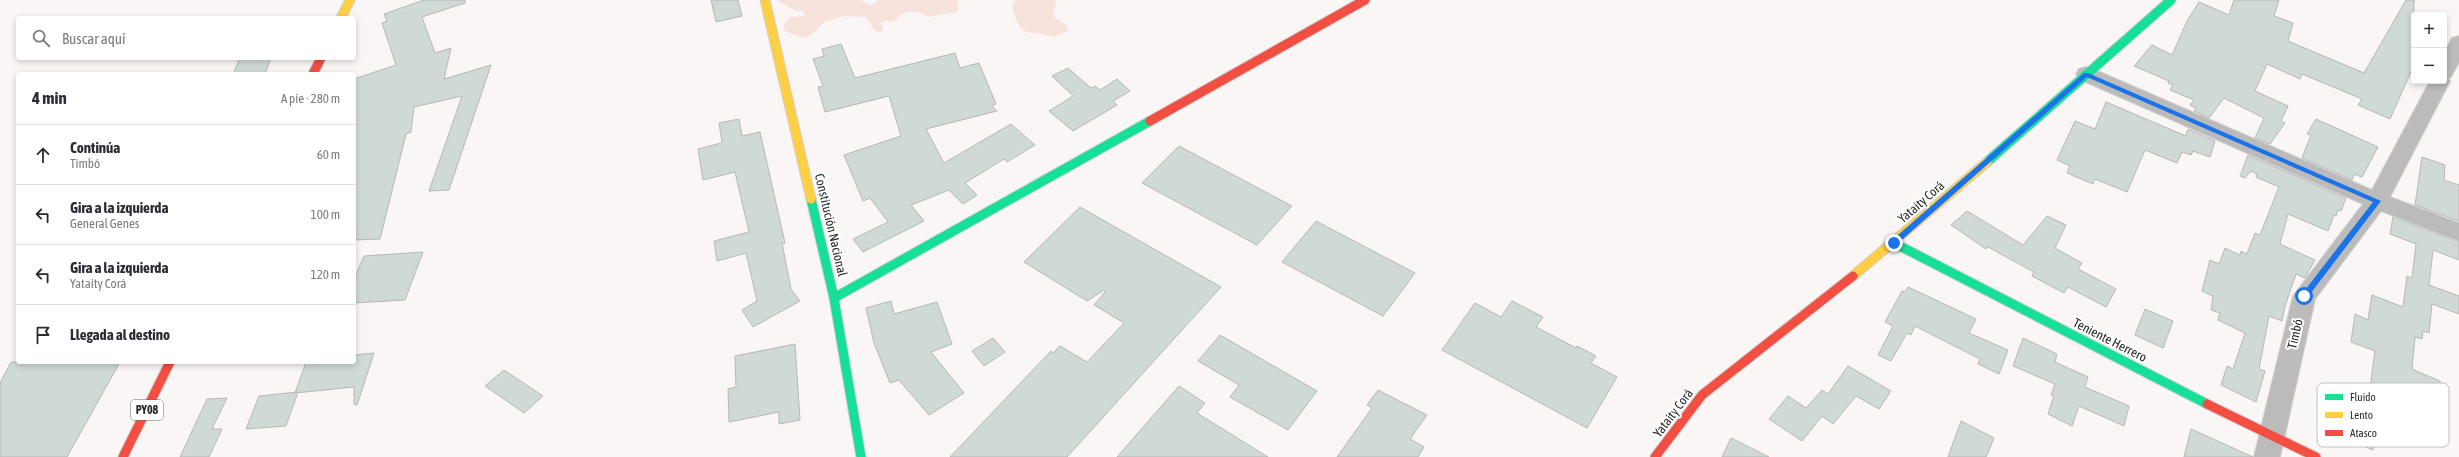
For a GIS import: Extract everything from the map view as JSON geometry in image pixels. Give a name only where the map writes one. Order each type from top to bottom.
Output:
[{"type":"main road","points":[[342,16],[350,0]]},
{"type":"main road","name":"Constitución Nacional","points":[[766,0],[834,298],[861,457]]},
{"type":"main road","points":[[834,298],[1365,0]]},
{"type":"main road","name":"Yataity Corá","points":[[1655,457],[1702,395],[1894,243],[2171,0]]},
{"type":"main road","points":[[314,72],[320,60]]},
{"type":"main road","name":"Teniente Herrero","points":[[1894,243],[2269,447],[2316,457]]},
{"type":"main road","name":"PY08","points":[[123,457],[169,364]]},
{"type":"street","points":[[2447,66],[2459,43]]},
{"type":"street","points":[[2086,74],[2377,201],[2459,232]]},
{"type":"street","name":"Timbó","points":[[2269,447],[2304,296],[2377,201],[2438,84]]},
{"type":"shaded area","points":[[776,0],[860,0],[871,5],[879,0],[957,0],[959,8],[957,12],[928,17],[917,12],[902,14],[893,22],[887,21],[880,23],[883,27],[882,32],[875,31],[866,17],[845,16],[824,22],[811,35],[803,38],[785,31],[783,26],[790,17],[805,16],[803,11],[796,11]]},
{"type":"shaded area","points":[[1015,0],[1056,0],[1053,16],[1067,26],[1068,31],[1054,37],[1026,32],[1019,25],[1015,17],[1012,6]]},
{"type":"building","points":[[424,0],[465,0],[465,3],[422,17],[435,53],[451,48],[444,79],[491,65],[449,190],[429,191],[462,96],[414,107],[411,132],[406,134],[380,239],[356,240],[356,78],[396,65],[382,23],[387,21],[384,14]]},
{"type":"building","points":[[711,0],[738,0],[742,16],[716,22]]},
{"type":"building","points":[[2234,0],[2279,0],[2274,16],[2293,23],[2288,41],[2364,73],[2406,0],[2414,0],[2414,12],[2411,12],[2411,72],[2390,119],[2358,105],[2362,99],[2302,74],[2300,79],[2267,64],[2255,91],[2288,106],[2281,121],[2285,123],[2270,144],[2255,138],[2264,118],[2224,98],[2209,118],[2194,111],[2196,108],[2190,105],[2194,100],[2170,90],[2173,85],[2168,83],[2169,81],[2134,66],[2152,45],[2172,55],[2187,21],[2199,2],[2229,15]]},
{"type":"building","points":[[841,44],[855,78],[955,53],[960,68],[979,63],[996,104],[992,106],[997,111],[926,129],[944,163],[1011,124],[1035,145],[1007,162],[1004,159],[965,183],[977,195],[963,204],[949,190],[911,205],[924,221],[863,252],[853,239],[888,222],[870,198],[863,201],[844,155],[901,136],[889,96],[825,112],[818,87],[823,86],[813,59],[824,56],[822,49]]},
{"type":"building","points":[[239,60],[270,60],[266,72],[234,72]]},
{"type":"building","points":[[1068,68],[1091,88],[1095,86],[1100,90],[1117,79],[1130,91],[1113,101],[1117,105],[1073,131],[1049,111],[1073,96],[1052,76]]},
{"type":"building","points":[[2106,102],[2186,136],[2188,129],[2215,141],[2210,157],[2193,151],[2191,155],[2182,152],[2177,163],[2145,150],[2127,192],[2095,179],[2093,184],[2067,173],[2070,166],[2057,160],[2075,121],[2095,129]]},
{"type":"building","points":[[739,119],[742,136],[760,132],[785,243],[782,243],[791,289],[800,301],[753,327],[742,310],[757,301],[746,253],[717,261],[714,241],[749,232],[735,172],[703,180],[698,149],[721,143],[719,123]]},
{"type":"building","points":[[2316,119],[2378,147],[2362,177],[2354,174],[2352,180],[2302,158],[2311,135],[2307,134]]},
{"type":"building","points":[[1179,146],[1292,206],[1257,245],[1142,183]]},
{"type":"building","points":[[2248,155],[2346,198],[2341,211],[2338,210],[2336,216],[2334,215],[2328,231],[2288,214],[2280,244],[2315,260],[2305,278],[2296,274],[2285,306],[2282,321],[2269,316],[2259,369],[2265,371],[2256,402],[2221,385],[2227,366],[2233,369],[2245,333],[2218,320],[2220,313],[2211,310],[2213,296],[2202,291],[2210,260],[2219,264],[2225,248],[2240,255],[2241,251],[2247,254],[2255,233],[2260,235],[2279,187],[2256,177],[2257,174],[2251,171],[2245,178],[2240,176]]},
{"type":"building","points":[[2422,157],[2445,165],[2444,180],[2459,185],[2459,221],[2415,205]]},
{"type":"building","points":[[1080,207],[1221,287],[1067,457],[950,457],[1051,351],[1053,353],[1060,346],[1087,362],[1124,323],[1094,305],[1105,292],[1104,290],[1087,301],[1024,262]]},
{"type":"building","points":[[1967,211],[2023,245],[2047,216],[2066,225],[2055,248],[2082,263],[2078,269],[2116,289],[2106,307],[2068,287],[2064,293],[2032,276],[2034,272],[1988,247],[1986,249],[1951,225]]},
{"type":"building","points":[[2393,217],[2459,242],[2459,260],[2433,250],[2429,285],[2459,296],[2459,314],[2432,304],[2429,333],[2423,331],[2422,339],[2415,337],[2412,369],[2440,381],[2440,383],[2371,383],[2375,351],[2351,342],[2355,314],[2368,320],[2372,295],[2403,307],[2407,276],[2412,278],[2416,244],[2390,234]]},
{"type":"building","points":[[1316,221],[1415,273],[1383,316],[1282,262]]},
{"type":"building","points":[[423,252],[405,300],[356,303],[356,274],[364,256]]},
{"type":"building","points":[[1908,287],[1976,319],[1969,333],[2008,350],[1999,374],[1978,364],[1980,359],[1915,326],[1911,335],[1907,333],[1891,361],[1878,355],[1893,326],[1885,322],[1902,291],[1905,292]]},
{"type":"building","points":[[891,301],[894,314],[937,302],[952,344],[931,352],[964,393],[929,415],[899,380],[890,383],[874,343],[866,308]]},
{"type":"building","points":[[1512,301],[1543,317],[1536,327],[1576,348],[1577,346],[1596,356],[1591,363],[1617,377],[1587,428],[1442,350],[1475,303],[1501,317]]},
{"type":"building","points":[[2145,309],[2173,321],[2163,348],[2135,335]]},
{"type":"building","points":[[1220,335],[1317,391],[1288,430],[1230,397],[1239,385],[1198,361]]},
{"type":"building","points":[[993,338],[1005,352],[984,366],[972,351]]},
{"type":"building","points":[[2023,338],[2057,354],[2055,362],[2088,377],[2085,387],[2129,406],[2124,426],[2079,406],[2072,426],[2048,414],[2054,396],[2051,395],[2055,384],[2013,366]]},
{"type":"building","points":[[795,344],[800,420],[779,424],[779,412],[729,422],[728,389],[736,387],[735,356]]},
{"type":"building","points":[[374,353],[357,405],[354,404],[354,387],[295,393],[305,364],[356,364],[356,355]]},
{"type":"building","points":[[11,362],[16,362],[16,364],[119,364],[67,457],[0,457],[0,383]]},
{"type":"building","points":[[1848,366],[1891,391],[1879,409],[1856,396],[1833,424],[1822,416],[1802,441],[1769,419],[1788,396],[1806,408],[1822,390],[1828,394]]},
{"type":"building","points":[[504,370],[543,396],[524,413],[485,386]]},
{"type":"building","points":[[1179,386],[1205,403],[1197,413],[1268,457],[1117,457]]},
{"type":"building","points":[[1378,390],[1427,415],[1410,439],[1424,447],[1418,457],[1337,457],[1372,408],[1367,405]]},
{"type":"building","points":[[298,392],[286,426],[246,429],[259,396]]},
{"type":"building","points":[[227,398],[212,429],[222,429],[209,457],[180,457],[207,399]]},
{"type":"building","points":[[1961,421],[1994,438],[1986,457],[1948,457]]},
{"type":"building","points":[[2191,429],[2253,457],[2184,457]]},
{"type":"building","points":[[1731,438],[1769,457],[1722,457]]},
{"type":"building","points":[[2366,447],[2373,447],[2373,450]]},
{"type":"traffic: fast","points":[[1987,162],[2171,0]]},
{"type":"traffic: fast","points":[[834,298],[1150,121]]},
{"type":"traffic: fast","points":[[811,199],[834,298],[861,457]]},
{"type":"traffic: fast","points":[[1894,243],[2207,404]]},
{"type":"traffic: slow","points":[[342,16],[350,0]]},
{"type":"traffic: slow","points":[[765,0],[811,199]]},
{"type":"traffic: slow","points":[[1853,276],[1894,243],[1987,162]]},
{"type":"traffic: jam","points":[[1150,121],[1365,0]]},
{"type":"traffic: jam","points":[[314,72],[320,60]]},
{"type":"traffic: jam","points":[[1655,457],[1702,395],[1853,276]]},
{"type":"traffic: jam","points":[[123,457],[169,364]]},
{"type":"traffic: jam","points":[[2207,404],[2316,457]]},
{"type":"route","points":[[1894,243],[2086,74],[2377,201],[2304,296]]}]
